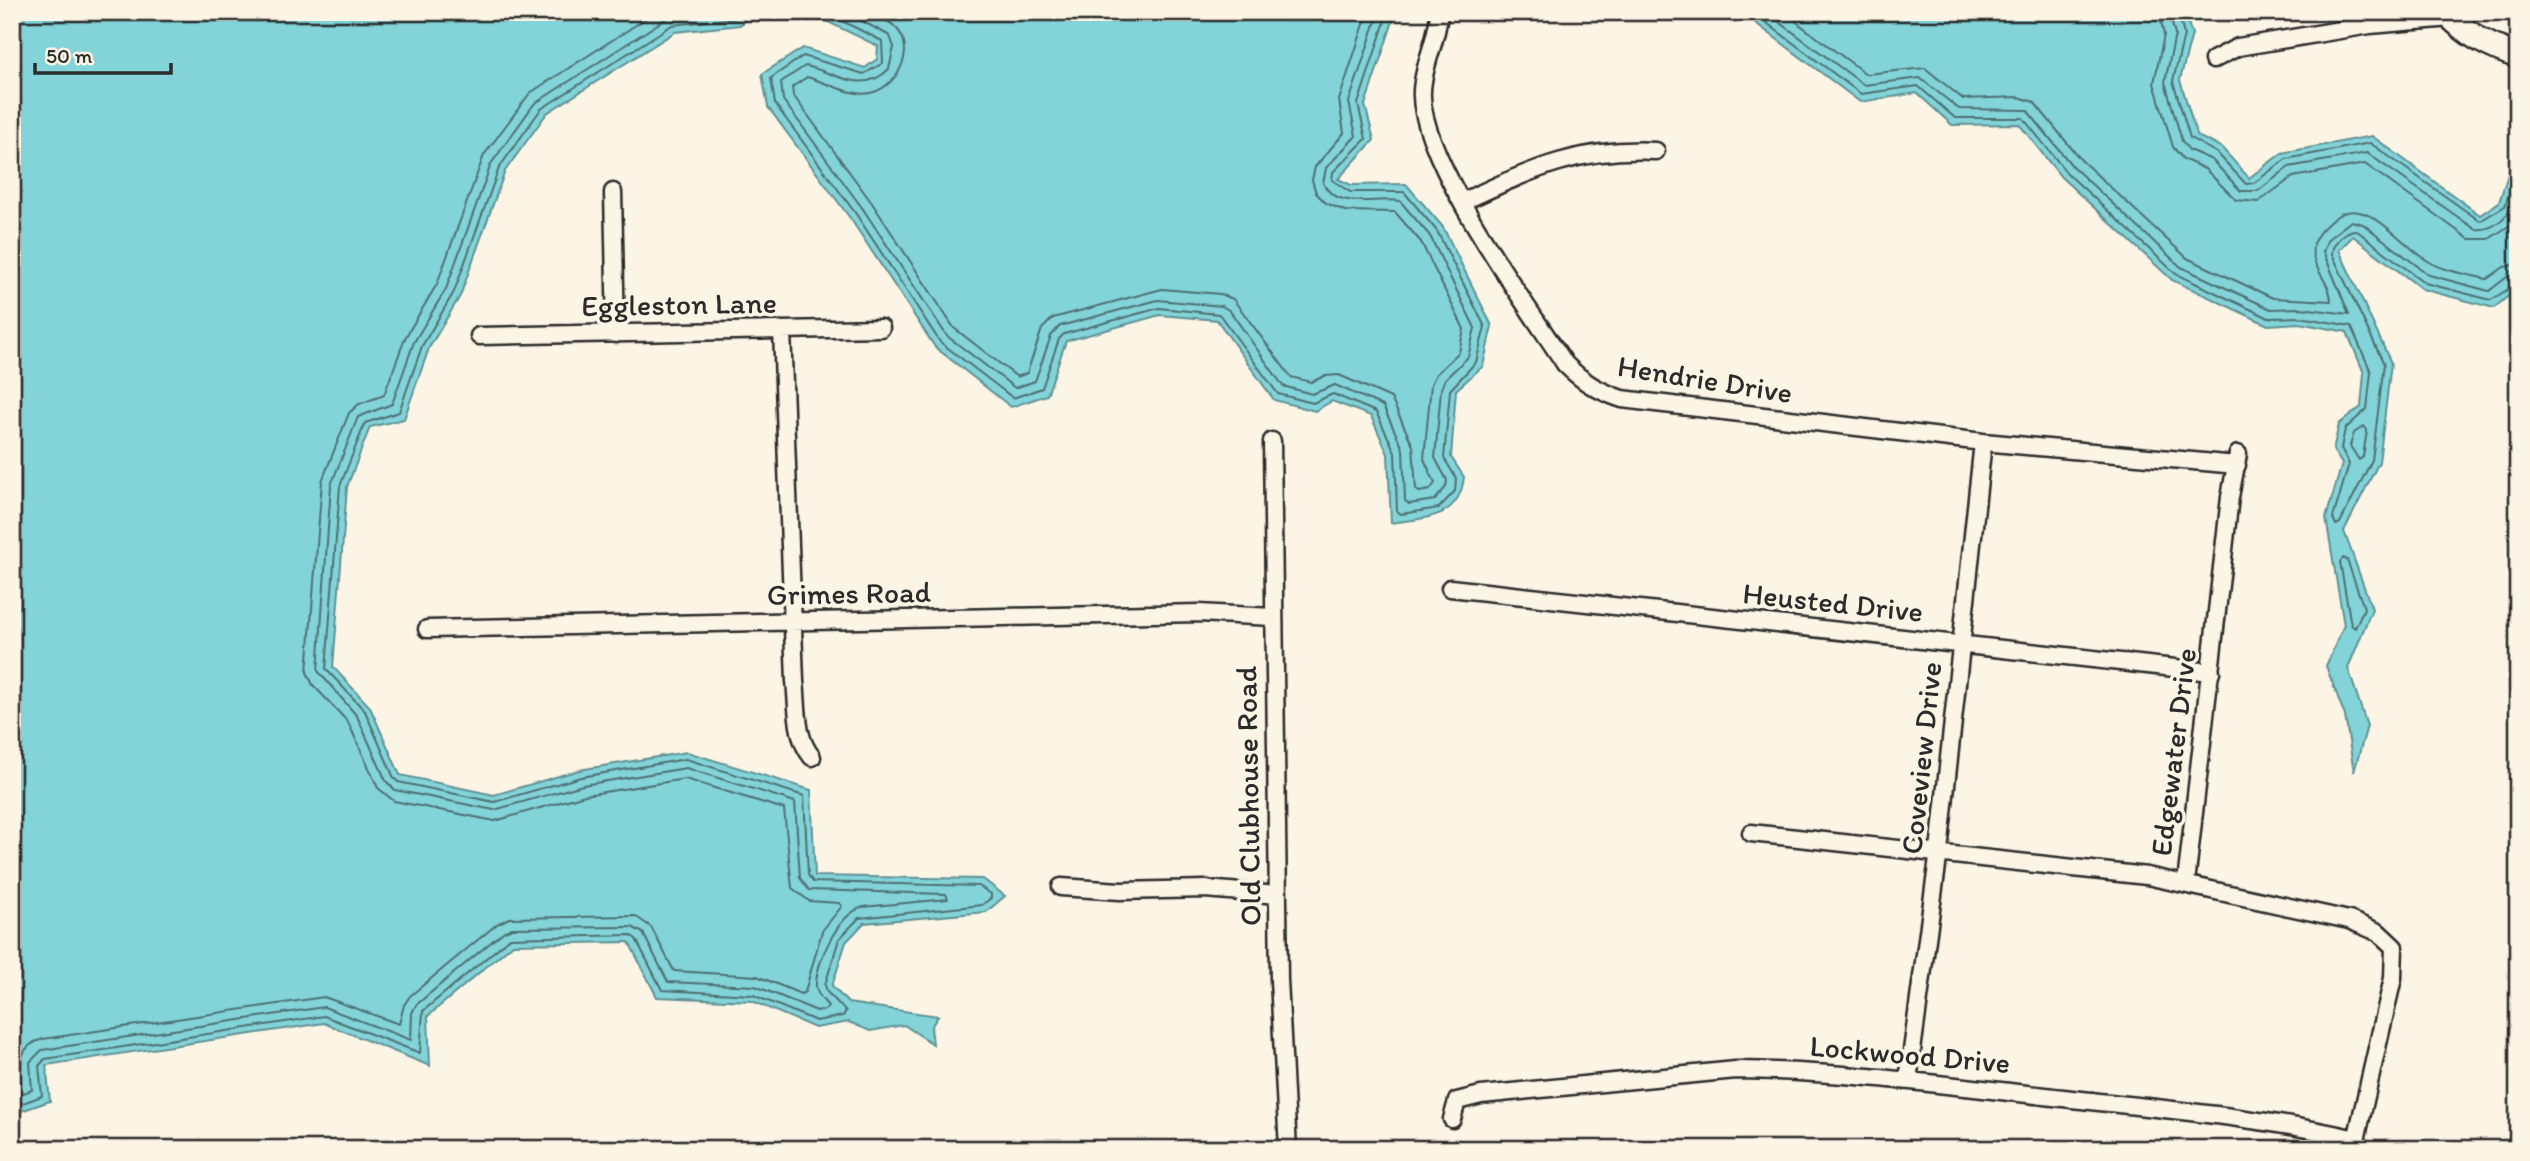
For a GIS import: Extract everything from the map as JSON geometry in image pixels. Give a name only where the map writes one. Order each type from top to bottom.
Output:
[{"type":"street","name":"Hendrie Drive","points":[[1439,12],[1438,28],[1422,90],[1423,108],[1431,139],[1462,202],[1565,364],[1598,391],[1622,398],[1983,442],[2238,460]]},
{"type":"street","points":[[2213,60],[2238,47],[2449,15],[2491,47],[2518,56]]},
{"type":"street","points":[[1462,202],[1567,157],[1604,150],[1656,151]]},
{"type":"street","points":[[613,192],[616,334]]},
{"type":"street","name":"Eggleston Lane","points":[[479,336],[881,328]]},
{"type":"street","points":[[782,330],[800,734],[803,747],[812,757]]},
{"type":"street","name":"Old Clubhouse Road","points":[[1272,442],[1272,617],[1278,895],[1288,1149]]},
{"type":"street","name":"Coveview Drive","points":[[1908,1080],[1939,851],[1983,442]]},
{"type":"street","name":"Edgewater Drive","points":[[2238,460],[2230,497],[2186,883],[2349,920],[2378,932],[2393,947],[2393,978],[2355,1144]]},
{"type":"street","name":"Heusted Drive","points":[[1450,587],[2211,672]]},
{"type":"street","name":"Grimes Road","points":[[427,629],[1199,612],[1272,617]]},
{"type":"street","points":[[1751,833],[1939,851],[2186,883]]},
{"type":"street","points":[[1060,887],[1120,891],[1205,889],[1278,895]]},
{"type":"street","name":"Lockwood Drive","points":[[1452,1119],[1457,1101],[1481,1095],[1736,1070],[1908,1080],[2164,1109],[2355,1144]]},
{"type":"water","points":[[12,12],[756,12],[740,25],[675,32],[547,113],[505,171],[460,296],[429,348],[404,419],[370,427],[347,487],[333,667],[370,707],[400,775],[494,795],[579,770],[687,752],[811,790],[815,876],[983,879],[1005,896],[986,912],[864,923],[846,942],[832,986],[848,1003],[938,1016],[931,1027],[933,1044],[904,1025],[870,1031],[849,1022],[815,1028],[752,1001],[657,997],[629,942],[513,944],[428,1016],[430,1066],[324,1023],[46,1065],[50,1101],[12,1114]]},
{"type":"water","points":[[826,12],[1396,12],[1365,105],[1374,140],[1338,179],[1351,185],[1406,184],[1443,227],[1492,326],[1483,366],[1456,390],[1451,457],[1464,477],[1461,491],[1455,501],[1439,514],[1391,523],[1388,454],[1371,416],[1332,401],[1315,411],[1274,400],[1217,320],[1160,315],[1066,341],[1047,395],[1011,407],[935,347],[850,218],[768,107],[762,74],[803,48],[865,68],[877,59],[878,46],[824,20]]},
{"type":"water","points":[[1741,12],[2184,12],[2192,34],[2180,80],[2197,136],[2221,147],[2249,178],[2282,153],[2372,136],[2480,215],[2499,202],[2513,159],[2518,154],[2518,288],[2494,308],[2422,289],[2353,236],[2339,250],[2391,363],[2379,462],[2344,531],[2372,609],[2348,668],[2367,726],[2354,772],[2345,716],[2326,666],[2344,625],[2326,518],[2342,464],[2333,450],[2339,424],[2361,407],[2364,373],[2347,332],[2299,323],[2268,325],[2172,280],[2061,177],[2019,124],[1952,125],[1917,93],[1860,102]]}]
